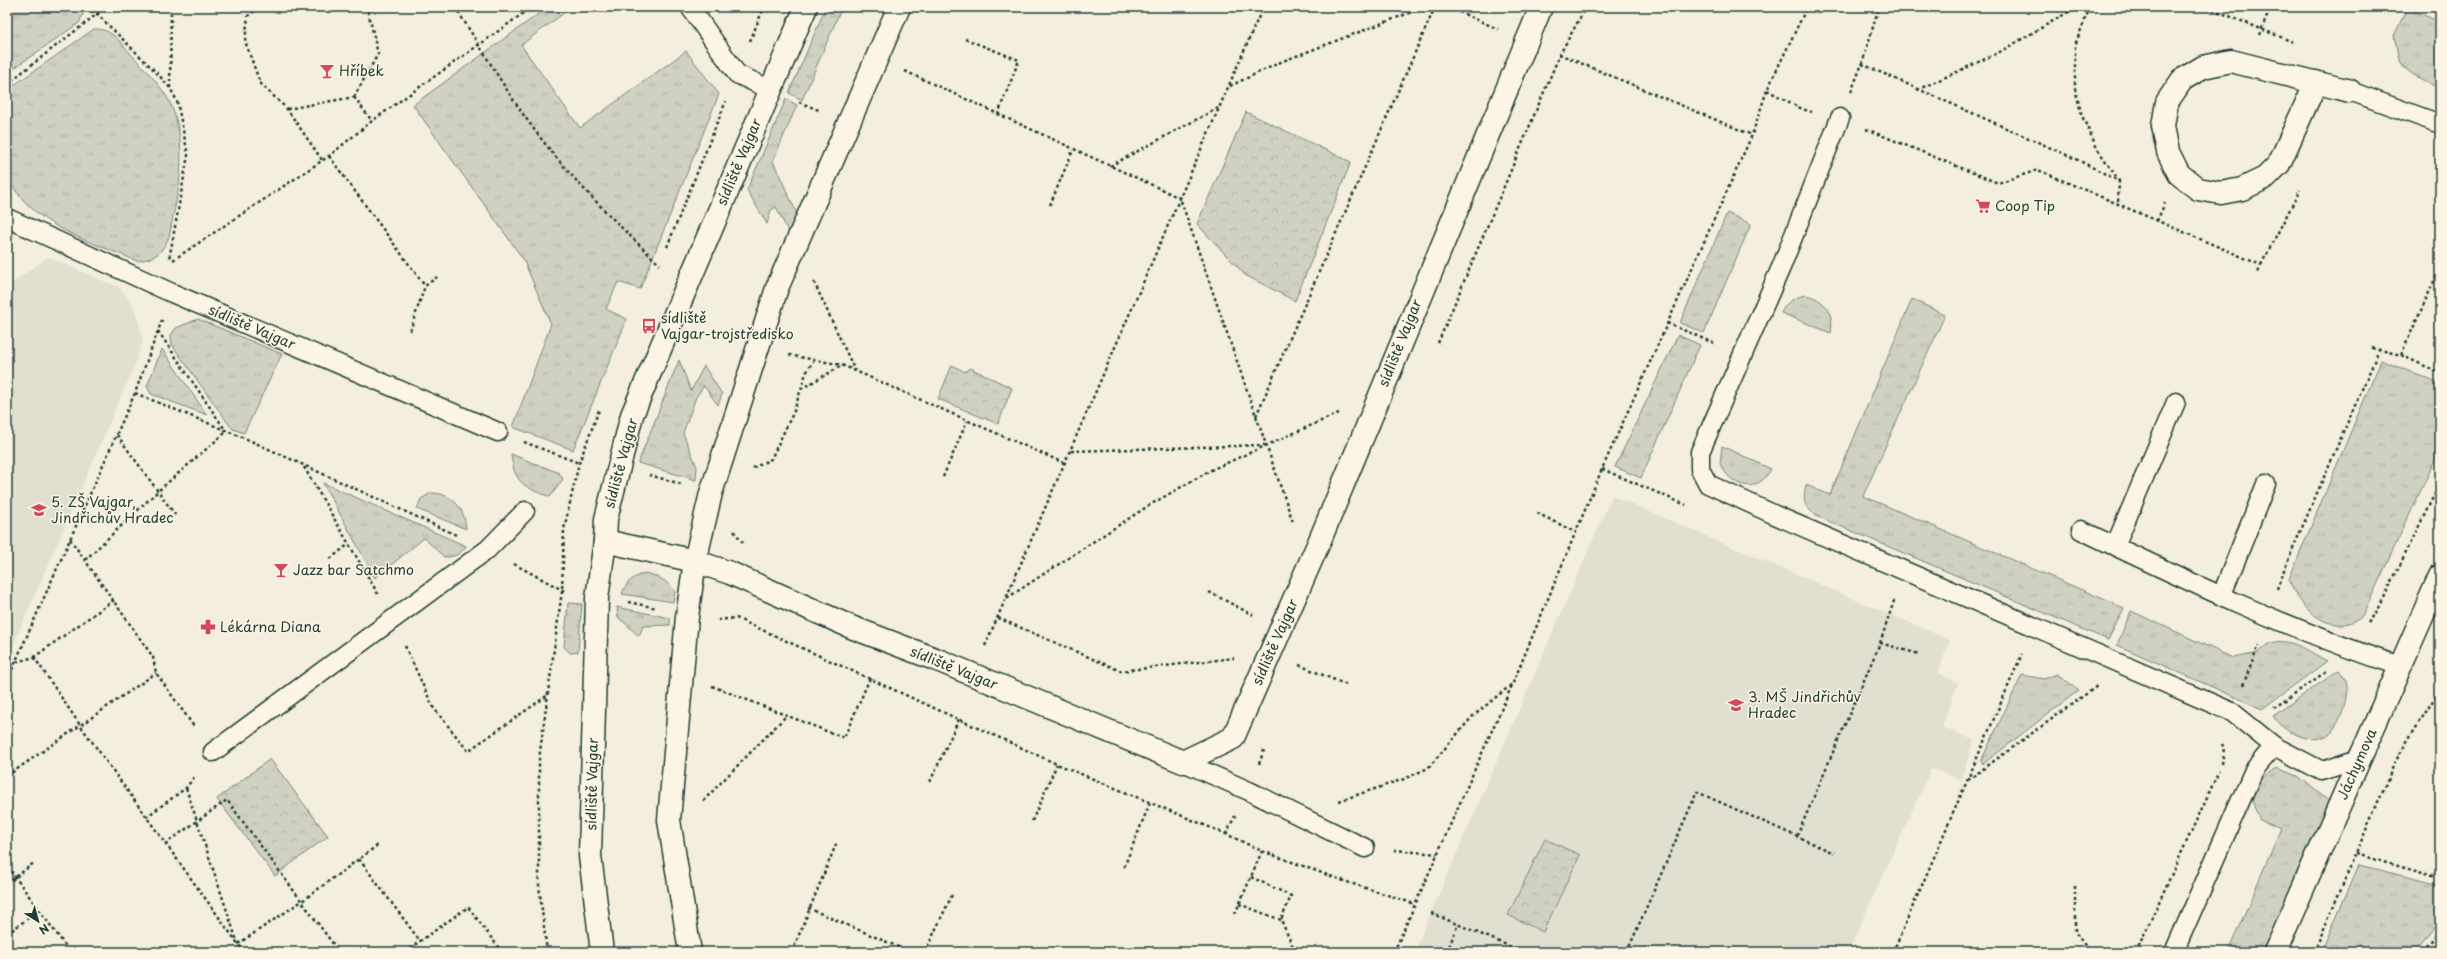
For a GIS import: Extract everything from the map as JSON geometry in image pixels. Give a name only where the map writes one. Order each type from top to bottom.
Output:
[{"type":"street","name":"sídliště Vajgar","points":[[602,952],[590,856],[597,598],[605,540],[606,519],[632,415],[769,89],[806,7]]},
{"type":"street","points":[[690,952],[669,820],[687,617],[695,561],[711,493],[777,288],[899,7]]},
{"type":"street","name":"sídliště Vajgar","points":[[605,540],[695,561],[730,573],[851,627],[940,661],[1183,762],[1233,738],[1320,540],[1541,7]]},
{"type":"street","points":[[2316,82],[2279,164],[2265,178],[2242,189],[2221,193],[2198,189],[2179,174],[2168,152],[2163,126],[2167,102],[2182,80],[2203,67],[2231,61],[2316,82],[2350,91]]},
{"type":"street","name":"Jáchymova","points":[[2275,952],[2358,759],[2440,576]]},
{"type":"lane","points":[[690,7],[737,74],[769,89]]},
{"type":"lane","points":[[2350,91],[2440,124]]},
{"type":"lane","points":[[1840,118],[1782,265],[1700,452],[1700,469],[1708,484],[1775,515],[2232,712],[2274,746],[2322,771],[2358,759]]},
{"type":"lane","name":"sídliště Vajgar","points":[[7,218],[172,293],[498,432]]},
{"type":"lane","points":[[2115,546],[2176,402]]},
{"type":"lane","points":[[2221,597],[2266,484]]},
{"type":"lane","points":[[213,752],[488,549],[525,511]]},
{"type":"lane","points":[[2081,530],[2221,597],[2346,648],[2400,666]]},
{"type":"lane","points":[[2174,952],[2254,770],[2274,746]]},
{"type":"lane","points":[[1183,762],[1299,815],[1365,848]]},
{"type":"path","points":[[86,7],[97,14],[170,88],[180,112],[188,155],[169,263],[329,156],[372,121],[532,7]]},
{"type":"path","points":[[7,84],[106,7]]},
{"type":"path","points":[[170,88],[171,7]]},
{"type":"path","points":[[258,7],[248,16],[245,41],[260,83],[287,109],[322,160]]},
{"type":"path","points":[[354,97],[378,54],[367,7]]},
{"type":"path","points":[[455,7],[478,45],[547,146],[573,176],[660,266],[663,258]]},
{"type":"path","points":[[986,646],[1263,7]]},
{"type":"path","points":[[1230,86],[1283,61],[1424,7]]},
{"type":"path","points":[[1256,416],[1435,7]]},
{"type":"path","points":[[1448,7],[1498,29]]},
{"type":"path","points":[[1586,7],[1560,54],[1752,135]]},
{"type":"path","points":[[1394,952],[1513,683],[1576,532],[1667,323],[1752,135],[1767,90],[1807,7]]},
{"type":"path","points":[[1879,7],[1862,64],[1917,90],[2078,160],[2119,181]]},
{"type":"path","points":[[1917,90],[1998,53],[2077,7]]},
{"type":"path","points":[[2090,7],[2075,45],[2075,89],[2085,122],[2097,148],[2119,181],[2118,204]]},
{"type":"path","points":[[2207,7],[2262,29],[2272,7]]},
{"type":"path","points":[[965,40],[1018,60],[998,114]]},
{"type":"path","points":[[903,70],[1073,150],[1180,198],[1294,524],[1320,540]]},
{"type":"path","points":[[666,251],[737,74]]},
{"type":"path","points":[[769,89],[849,123]]},
{"type":"path","points":[[1767,90],[1802,109],[1840,118],[1998,183],[2038,170],[2091,195],[2118,204],[2261,265],[2258,273]]},
{"type":"path","points":[[287,109],[354,97]]},
{"type":"path","points":[[354,97],[372,121]]},
{"type":"path","points":[[1109,166],[1219,108]]},
{"type":"path","points":[[1050,205],[1073,150]]},
{"type":"path","points":[[329,156],[425,286]]},
{"type":"path","points":[[2401,355],[2440,268]]},
{"type":"path","points":[[410,331],[425,286],[437,277]]},
{"type":"path","points":[[813,280],[855,371]]},
{"type":"path","points":[[1667,323],[1743,355]]},
{"type":"path","points":[[7,681],[135,393],[158,331],[226,432]]},
{"type":"path","points":[[2372,348],[2401,355],[2440,373]]},
{"type":"path","points":[[2232,712],[2270,617],[2285,567],[2379,350]]},
{"type":"path","points":[[787,355],[842,365],[1066,464]]},
{"type":"path","points":[[746,471],[771,459],[794,411],[806,373],[814,360]]},
{"type":"path","points":[[801,389],[842,365]]},
{"type":"path","points":[[135,393],[226,432],[249,440],[304,467],[488,549],[562,591],[651,606],[687,617],[709,620],[736,618],[1058,764],[1226,834],[1262,851],[1344,881],[1415,904]]},
{"type":"path","points":[[1007,599],[1148,506],[1211,470],[1379,395]]},
{"type":"path","points":[[943,476],[967,421]]},
{"type":"path","points":[[85,560],[158,491],[226,432]]},
{"type":"path","points":[[498,432],[579,463],[564,529],[562,591],[539,760],[539,885],[547,952]]},
{"type":"path","points":[[116,434],[176,516]]},
{"type":"path","points":[[1071,451],[1266,445]]},
{"type":"path","points":[[583,455],[711,493]]},
{"type":"path","points":[[304,467],[392,620],[433,707],[468,751],[548,695]]},
{"type":"path","points":[[2249,725],[2329,670],[2378,610],[2440,483]]},
{"type":"path","points":[[1537,513],[1576,532]]},
{"type":"path","points":[[70,539],[153,657],[156,673],[213,752],[186,788],[146,817]]},
{"type":"path","points":[[330,559],[349,544]]},
{"type":"path","points":[[1210,592],[1255,616]]},
{"type":"path","points":[[1797,836],[1880,643],[1895,597]]},
{"type":"path","points":[[16,662],[34,657],[114,600]]},
{"type":"path","points":[[998,618],[1121,671],[1242,658]]},
{"type":"path","points":[[1880,643],[1919,654]]},
{"type":"path","points":[[1893,952],[2022,654]]},
{"type":"path","points":[[34,657],[80,725],[244,952]]},
{"type":"path","points":[[1299,664],[1346,685]]},
{"type":"path","points":[[7,776],[156,673]]},
{"type":"path","points":[[709,685],[844,738],[870,678]]},
{"type":"path","points":[[1299,815],[1404,780],[1428,768],[1472,717],[1513,683]]},
{"type":"path","points":[[1968,780],[2101,683]]},
{"type":"path","points":[[2314,952],[2396,762],[2440,689]]},
{"type":"path","points":[[702,803],[787,715]]},
{"type":"path","points":[[930,782],[959,719]]},
{"type":"path","points":[[2136,952],[2223,763],[2224,748],[2220,738]]},
{"type":"path","points":[[1032,821],[1058,764]]},
{"type":"path","points":[[186,788],[238,944]]},
{"type":"path","points":[[1627,952],[1697,792],[1834,853]]},
{"type":"path","points":[[165,844],[197,824],[227,800],[340,952]]},
{"type":"path","points":[[1124,867],[1150,803]]},
{"type":"path","points":[[792,952],[808,908],[837,842]]},
{"type":"path","points":[[238,944],[302,901],[378,845]]},
{"type":"path","points":[[1365,848],[1437,854]]},
{"type":"path","points":[[1235,914],[1262,851]]},
{"type":"path","points":[[2356,854],[2440,878]]},
{"type":"path","points":[[359,859],[420,941]]},
{"type":"path","points":[[7,884],[35,862]]},
{"type":"path","points":[[7,866],[70,952]]},
{"type":"path","points":[[1251,877],[1291,896],[1281,920]]},
{"type":"path","points":[[2075,886],[2075,932],[2090,952]]},
{"type":"path","points":[[925,952],[953,893]]},
{"type":"path","points":[[1239,904],[1281,920],[1294,949],[1293,952]]},
{"type":"path","points":[[405,952],[468,907],[502,952]]},
{"type":"path","points":[[808,908],[910,952]]},
{"type":"path","points":[[7,934],[39,910]]},
{"type":"path","points":[[1431,913],[1523,952]]},
{"type":"path","points":[[1447,952],[1458,924]]},
{"type":"path","points":[[2423,952],[2440,930]]},
{"type":"path","points":[[7,942],[14,952]]},
{"type":"shaded area","name":"5. ZŠ Vajgar, Jindřichův Hradec","points":[[48,257],[120,288],[134,307],[143,339],[136,362],[7,659],[7,287]]},
{"type":"shaded area","name":"3. MŠ Jindřichův Hradec","points":[[1612,496],[1950,640],[1938,673],[1958,683],[1942,727],[1974,740],[1961,779],[1931,769],[1848,952],[1414,952]]},
{"type":"green space","points":[[7,7],[76,7],[83,14],[79,23],[7,73]]},
{"type":"green space","points":[[548,7],[572,7],[521,45],[580,128],[686,51],[719,94],[640,289],[618,282],[606,309],[627,319],[573,450],[513,427],[551,324],[523,259],[413,105]]},
{"type":"green space","points":[[826,7],[842,7],[802,100],[789,93]]},
{"type":"green space","points":[[2407,8],[2440,22],[2440,89],[2412,74],[2400,64],[2394,36]]},
{"type":"green space","points":[[94,29],[100,29],[115,36],[150,74],[167,97],[178,126],[181,156],[179,187],[170,233],[161,251],[152,258],[144,260],[137,261],[100,246],[63,230],[46,220],[31,208],[18,193],[7,176],[7,90]]},
{"type":"green space","points":[[786,99],[797,105],[773,161],[797,214],[789,233],[776,207],[771,210],[767,224],[747,190]]},
{"type":"green space","points":[[1246,112],[1351,162],[1295,301],[1245,275],[1197,224]]},
{"type":"green space","points":[[1727,213],[1751,224],[1704,333],[1680,323]]},
{"type":"green space","points":[[1805,295],[1818,299],[1827,308],[1831,319],[1831,333],[1781,313],[1790,301]]},
{"type":"green space","points":[[1912,299],[1945,315],[1863,496],[2124,608],[2108,640],[1826,520],[1807,507],[1804,498],[1806,485],[1830,495]]},
{"type":"green space","points":[[198,319],[282,354],[244,433],[233,429],[228,423],[172,345],[171,335],[176,328]]},
{"type":"green space","points":[[1678,335],[1700,345],[1641,478],[1615,467]]},
{"type":"green space","points":[[162,349],[207,415],[151,394],[147,386]]},
{"type":"green space","points":[[679,360],[691,391],[704,366],[722,394],[718,405],[704,386],[696,397],[683,433],[697,467],[696,480],[638,463]]},
{"type":"green space","points":[[2381,360],[2440,384],[2440,449],[2362,617],[2350,623],[2338,624],[2327,622],[2308,610],[2300,601],[2289,579]]},
{"type":"green space","points":[[952,365],[965,372],[970,368],[1012,388],[998,424],[938,399]]},
{"type":"green space","points":[[1722,446],[1771,469],[1759,483],[1745,485],[1738,483],[1731,479],[1720,464]]},
{"type":"green space","points":[[511,454],[559,473],[563,479],[550,497],[527,487],[522,483],[515,472]]},
{"type":"green space","points":[[323,483],[466,546],[456,555],[444,557],[424,538],[375,578]]},
{"type":"green space","points":[[431,493],[445,496],[456,503],[463,515],[466,529],[417,509],[421,499]]},
{"type":"green space","points":[[645,573],[658,577],[669,585],[675,592],[673,602],[622,594],[630,580]]},
{"type":"green space","points":[[568,603],[582,604],[578,652],[570,653],[564,647]]},
{"type":"green space","points":[[617,607],[670,618],[670,625],[643,626],[639,636],[618,617]]},
{"type":"green space","points":[[2131,611],[2233,658],[2259,653],[2267,646],[2275,642],[2283,642],[2301,647],[2327,661],[2262,709],[2117,645]]},
{"type":"green space","points":[[2339,670],[2346,680],[2347,694],[2340,719],[2336,726],[2326,736],[2311,739],[2296,735],[2283,726],[2273,716]]},
{"type":"green space","points":[[2057,674],[2079,690],[1983,764],[1981,761],[2022,675],[2044,679]]},
{"type":"green space","points":[[270,759],[328,836],[275,876],[217,799]]},
{"type":"green space","points":[[2276,768],[2298,776],[2331,803],[2266,952],[2228,952],[2281,829],[2260,820],[2255,810],[2252,795],[2256,784]]},
{"type":"green space","points":[[1545,839],[1580,855],[1543,932],[1508,915]]},
{"type":"green space","points":[[2359,865],[2440,885],[2440,920],[2415,952],[2321,952]]},
{"type":"place","name":"Hříbek","points":[[327,71]]},
{"type":"place","name":"Coop Tip","points":[[1983,206]]},
{"type":"place","name":"sídliště Vajgar-trojstředisko","points":[[649,326]]},
{"type":"place","name":"5. ZŠ Vajgar, Jindřichův Hradec","points":[[39,510]]},
{"type":"place","name":"Jazz bar Satchmo","points":[[281,570]]},
{"type":"place","name":"Lékárna Diana","points":[[208,627]]},
{"type":"place","name":"3. MŠ Jindřichův Hradec","points":[[1736,705]]}]
